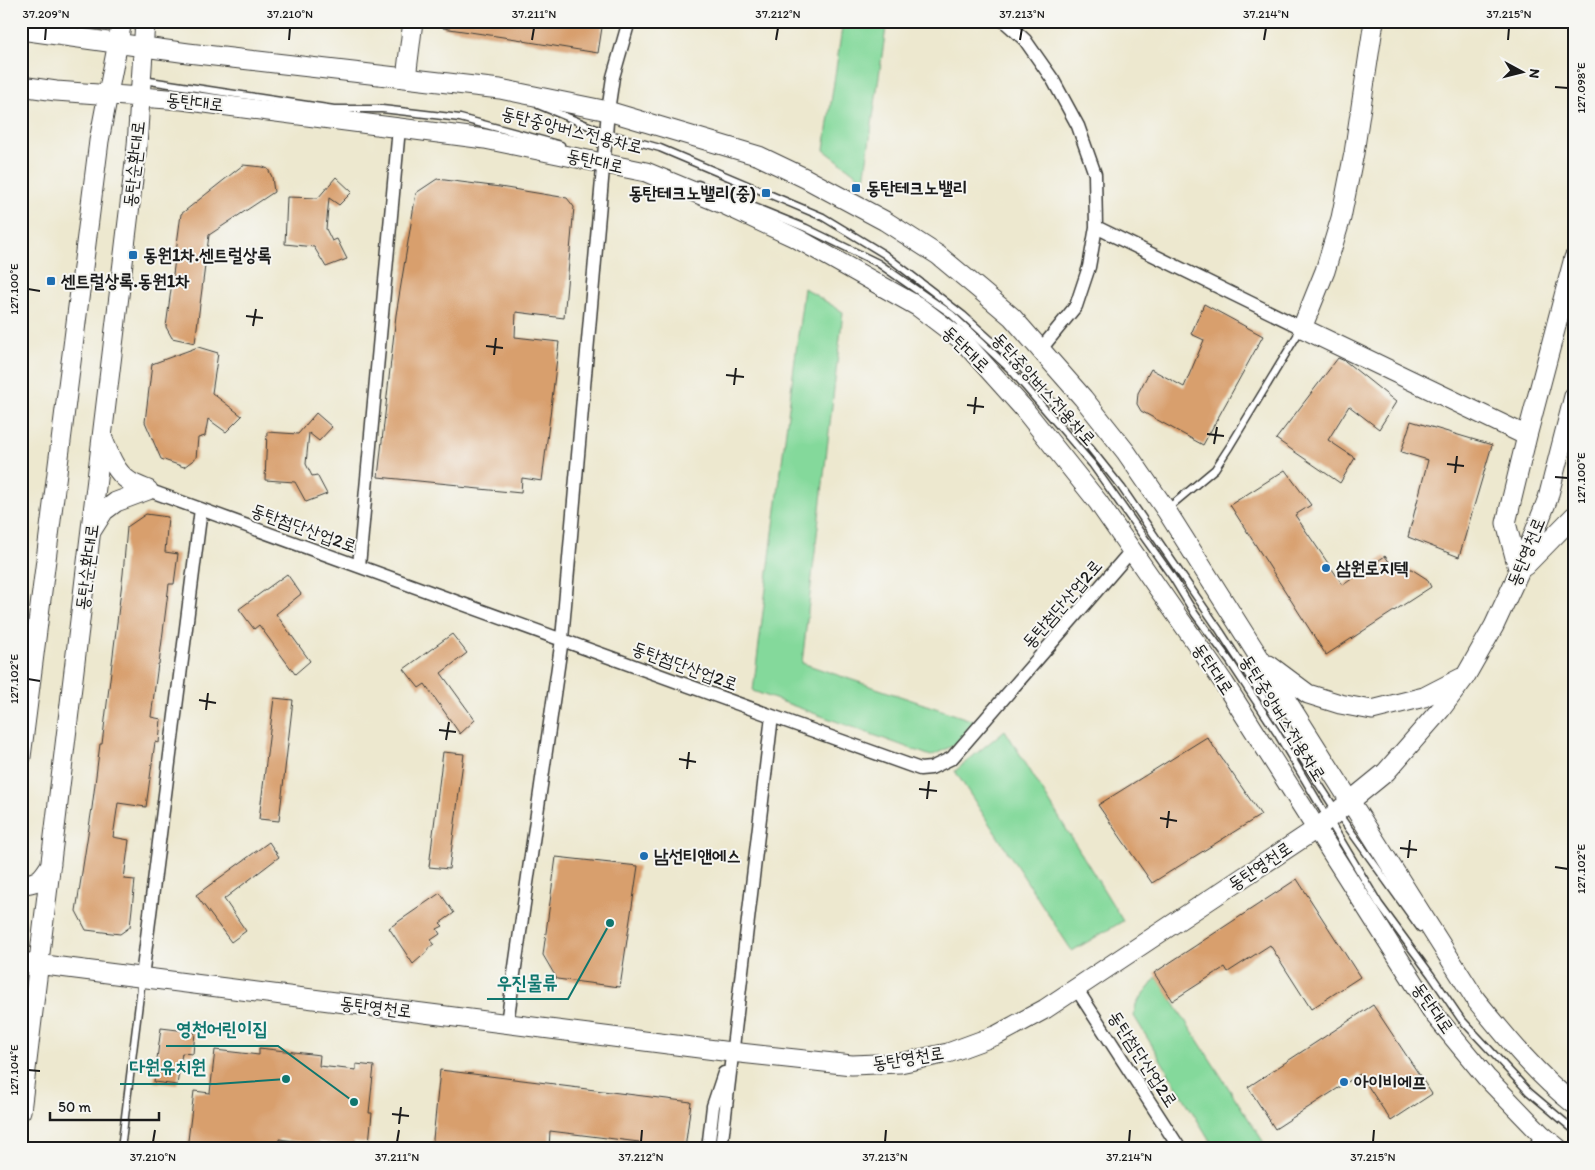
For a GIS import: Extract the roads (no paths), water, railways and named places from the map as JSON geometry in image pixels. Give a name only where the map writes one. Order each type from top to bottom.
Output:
[{"type":"street","name":"동탄순환대로","points":[[21,757],[99,141],[122,21]]},
{"type":"street","name":"동탄순환대로","points":[[21,1111],[30,963],[51,864],[138,146],[145,21]]},
{"type":"street","points":[[406,78],[413,21]]},
{"type":"street","points":[[506,1023],[562,639],[608,111],[613,77],[629,21]]},
{"type":"street","points":[[1004,21],[1025,40],[1054,80],[1078,126],[1095,174],[1096,227],[1089,268],[1076,306],[1041,350]]},
{"type":"street","points":[[1302,328],[1325,271],[1341,218],[1354,153],[1374,21]]},
{"type":"street","name":"동탄대로","points":[[21,30],[500,89],[608,111],[759,156],[805,178],[885,221],[938,255],[1012,317],[1083,398],[1126,452],[1166,510],[1261,660],[1333,816],[1434,1014],[1538,1141],[1559,1149]]},
{"type":"street","name":"동탄대로","points":[[21,86],[107,95],[141,88],[182,100],[485,138],[605,156],[723,204],[798,239],[917,306],[963,341],[1023,408],[1098,502],[1224,683],[1333,816]]},
{"type":"street","points":[[360,566],[399,128]]},
{"type":"street","points":[[1096,227],[1527,436]]},
{"type":"street","points":[[1519,572],[1506,523],[1574,258]]},
{"type":"street","name":"동탄영천로","points":[[30,963],[731,1052],[852,1065],[900,1062],[948,1053],[998,1035],[1045,1009],[1333,816],[1386,772],[1441,709],[1465,677],[1494,626],[1519,572],[1548,498],[1574,396]]},
{"type":"street","points":[[102,438],[110,458],[119,472],[129,482],[148,490]]},
{"type":"street","points":[[91,532],[104,511],[118,501],[148,490]]},
{"type":"street","name":"동탄첨단산업2로","points":[[148,490],[920,769],[931,768],[952,758],[1131,551]]},
{"type":"street","points":[[142,978],[201,509]]},
{"type":"street","points":[[1519,572],[1574,516]]},
{"type":"street","points":[[1261,660],[1308,694],[1340,704],[1372,710],[1424,697],[1465,677]]},
{"type":"street","points":[[720,1149],[772,716]]},
{"type":"street","points":[[1333,816],[1520,1054],[1552,1087],[1574,1104]]},
{"type":"street","points":[[21,882],[25,884],[36,882],[45,874],[51,864]]},
{"type":"street","name":"동탄첨단산업2로","points":[[1076,988],[1180,1149]]},
{"type":"street","points":[[708,1149],[713,1106],[731,1052]]},
{"type":"lane","name":"동탄중앙버스전용차로","points":[[141,88],[334,109],[382,109],[460,118],[571,148]]},
{"type":"lane","points":[[500,89],[606,133],[660,148],[823,217],[884,254],[964,315],[1020,367],[1063,414],[1122,488],[1220,631],[1333,816],[1423,932]]},
{"type":"lane","name":"동탄중앙버스전용차로","points":[[695,182],[806,228],[878,264],[951,314],[1011,370],[1092,464],[1173,578],[1195,614],[1231,663],[1333,816],[1379,904],[1461,1019],[1530,1092],[1574,1130]]},
{"type":"lane","points":[[1166,510],[1215,469],[1302,328]]},
{"type":"lane","points":[[1434,949],[1503,1045]]},
{"type":"lane","points":[[121,1149],[142,978]]},
{"type":"lane","points":[[1530,1074],[1574,1112]]},
{"type":"place","name":"동탄테크노밸리","points":[[856,188]]},
{"type":"place","name":"동탄테크노밸리(중)","points":[[766,193]]},
{"type":"place","name":"동원1차.센트럴상록","points":[[133,255]]},
{"type":"place","name":"센트럴상록.동원1차","points":[[51,281]]},
{"type":"place","name":"삼원로지텍","points":[[1326,568]]},
{"type":"place","name":"남선티앤에스","points":[[644,856]]},
{"type":"place","name":"우진물류","points":[[610,923]]},
{"type":"place","name":"다원유치원","points":[[286,1079]]},
{"type":"place","name":"아이비에프","points":[[1344,1082]]},
{"type":"place","name":"영천어린이집","points":[[354,1102]]}]
